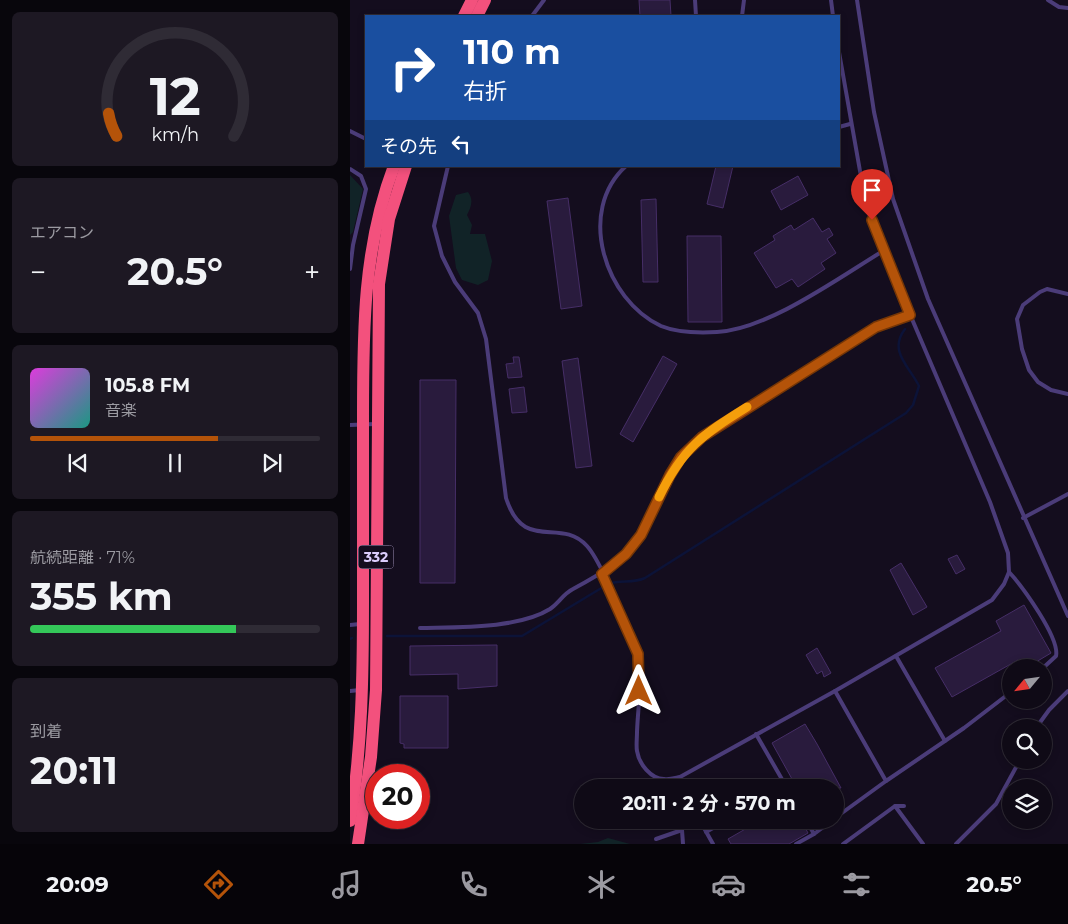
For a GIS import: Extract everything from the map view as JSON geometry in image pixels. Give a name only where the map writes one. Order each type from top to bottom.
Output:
[{"type":"highway","points":[[464,15],[472,0]]},
{"type":"highway","points":[[478,15],[485,0]]},
{"type":"highway","name":"332","points":[[350,821],[359,756],[363,691],[370,424],[363,324],[367,279],[378,216],[394,167]]},
{"type":"highway","name":"332","points":[[358,844],[372,757],[356,624],[380,268],[389,219],[406,167]]},
{"type":"lane","points":[[533,15],[544,0]]},
{"type":"lane","points":[[695,0],[696,15]]},
{"type":"lane","points":[[742,15],[744,0]]},
{"type":"lane","points":[[831,0],[833,15]]},
{"type":"lane","points":[[857,0],[874,112],[893,199],[928,299],[1023,518],[1068,616]]},
{"type":"lane","points":[[1048,0],[1060,7],[1068,8]]},
{"type":"lane","points":[[840,59],[850,124],[866,205],[883,251],[1000,528],[1008,553],[1010,572],[1029,598],[1056,646],[1056,656],[1052,659]]},
{"type":"lane","points":[[840,127],[850,124]]},
{"type":"lane","points":[[350,131],[365,138]]},
{"type":"lane","points":[[448,167],[436,213],[435,234],[454,282],[478,314],[486,339],[506,498],[511,514],[524,527],[535,531],[566,535],[588,546],[638,654],[637,752],[649,773],[663,780],[680,777],[835,691],[992,600],[1010,572]]},
{"type":"lane","points":[[625,167],[620,171],[606,197],[600,226],[602,245],[612,278],[623,294],[639,312],[662,326],[687,332],[719,332],[753,324],[784,310],[883,251]]},
{"type":"lane","points":[[350,169],[361,176],[366,189],[351,244],[350,269]]},
{"type":"lane","points":[[1068,294],[1047,289],[1040,292],[1023,305],[1017,319],[1022,349],[1029,370],[1038,382],[1051,390],[1068,394]]},
{"type":"lane","points":[[420,628],[478,627],[534,615],[551,608],[564,593],[602,574],[626,554],[641,535],[670,475],[681,457],[702,437],[876,327],[910,315]]},
{"type":"lane","points":[[350,425],[370,424]]},
{"type":"lane","points":[[1023,518],[1068,494]]},
{"type":"lane","points":[[896,656],[945,741]]},
{"type":"lane","points":[[835,691],[886,781]]},
{"type":"lane","points":[[1042,719],[1068,691]]},
{"type":"lane","points":[[844,812],[1002,699]]},
{"type":"lane","points":[[756,734],[781,779]]},
{"type":"lane","points":[[956,844],[996,804],[1015,769]]},
{"type":"lane","points":[[843,844],[895,806],[904,806]]},
{"type":"lane","points":[[895,806],[923,844]]},
{"type":"lane","points":[[704,829],[713,844]]},
{"type":"lane","points":[[706,832],[711,829]]},
{"type":"lane","points":[[811,829],[814,834]]},
{"type":"lane","points":[[796,844],[821,829]]},
{"type":"lane","points":[[656,839],[682,830],[683,844]]},
{"type":"shaded area","points":[[350,175],[363,189],[353,232],[350,235]]},
{"type":"shaded area","points":[[468,192],[471,201],[467,215],[472,225],[470,234],[485,234],[492,261],[488,280],[478,285],[462,280],[456,268],[449,216],[456,195]]},
{"type":"shaded area","points":[[608,838],[630,844],[580,844],[598,842]]},
{"type":"building","points":[[639,0],[670,0],[671,15],[640,15]]},
{"type":"building","points":[[716,167],[733,167],[723,208],[707,204]]},
{"type":"building","points":[[798,176],[808,195],[781,210],[771,191]]},
{"type":"building","points":[[568,198],[582,306],[561,309],[547,201]]},
{"type":"building","points":[[656,199],[658,282],[643,282],[641,200]]},
{"type":"building","points":[[813,218],[822,232],[829,228],[833,235],[827,239],[836,253],[821,263],[825,269],[798,287],[792,279],[776,288],[754,253],[775,240],[773,236],[791,225],[794,230]]},
{"type":"building","points":[[687,236],[721,236],[722,322],[688,322]]},
{"type":"building","points":[[663,356],[677,364],[633,442],[620,434]]},
{"type":"building","points":[[513,357],[519,357],[522,377],[508,378],[506,364],[514,363]]},
{"type":"building","points":[[578,358],[592,466],[576,468],[562,361]]},
{"type":"building","points":[[420,380],[456,380],[455,583],[420,583]]},
{"type":"building","points":[[524,387],[527,412],[512,413],[509,389]]},
{"type":"building","points":[[957,555],[965,569],[956,574],[948,559]]},
{"type":"building","points":[[901,563],[927,607],[913,615],[890,570]]},
{"type":"building","points":[[1024,605],[1051,653],[1041,659],[1002,659],[1002,669],[952,697],[935,668],[1001,631],[996,621]]},
{"type":"building","points":[[497,645],[497,686],[458,689],[458,674],[410,675],[410,646]]},
{"type":"building","points":[[817,648],[831,673],[824,677],[822,671],[817,674],[806,655]]},
{"type":"building","points":[[400,696],[448,696],[448,748],[404,748],[404,744],[400,743]]},
{"type":"building","points":[[805,724],[836,779],[792,779],[772,743]]},
{"type":"building","points":[[745,829],[806,829],[808,833],[789,844],[731,844],[728,839]]},
{"type":"waterway","points":[[387,636],[522,636],[608,584],[636,581],[645,578],[906,413],[913,405],[919,386],[899,351],[900,337],[905,329]]},
{"type":"slow traffic","points":[[659,497],[681,457],[702,437],[747,407]]},
{"type":"route","points":[[639,691],[638,654],[602,574],[626,554],[641,535],[670,475],[681,457],[702,437],[876,327],[910,315],[872,220]]}]
